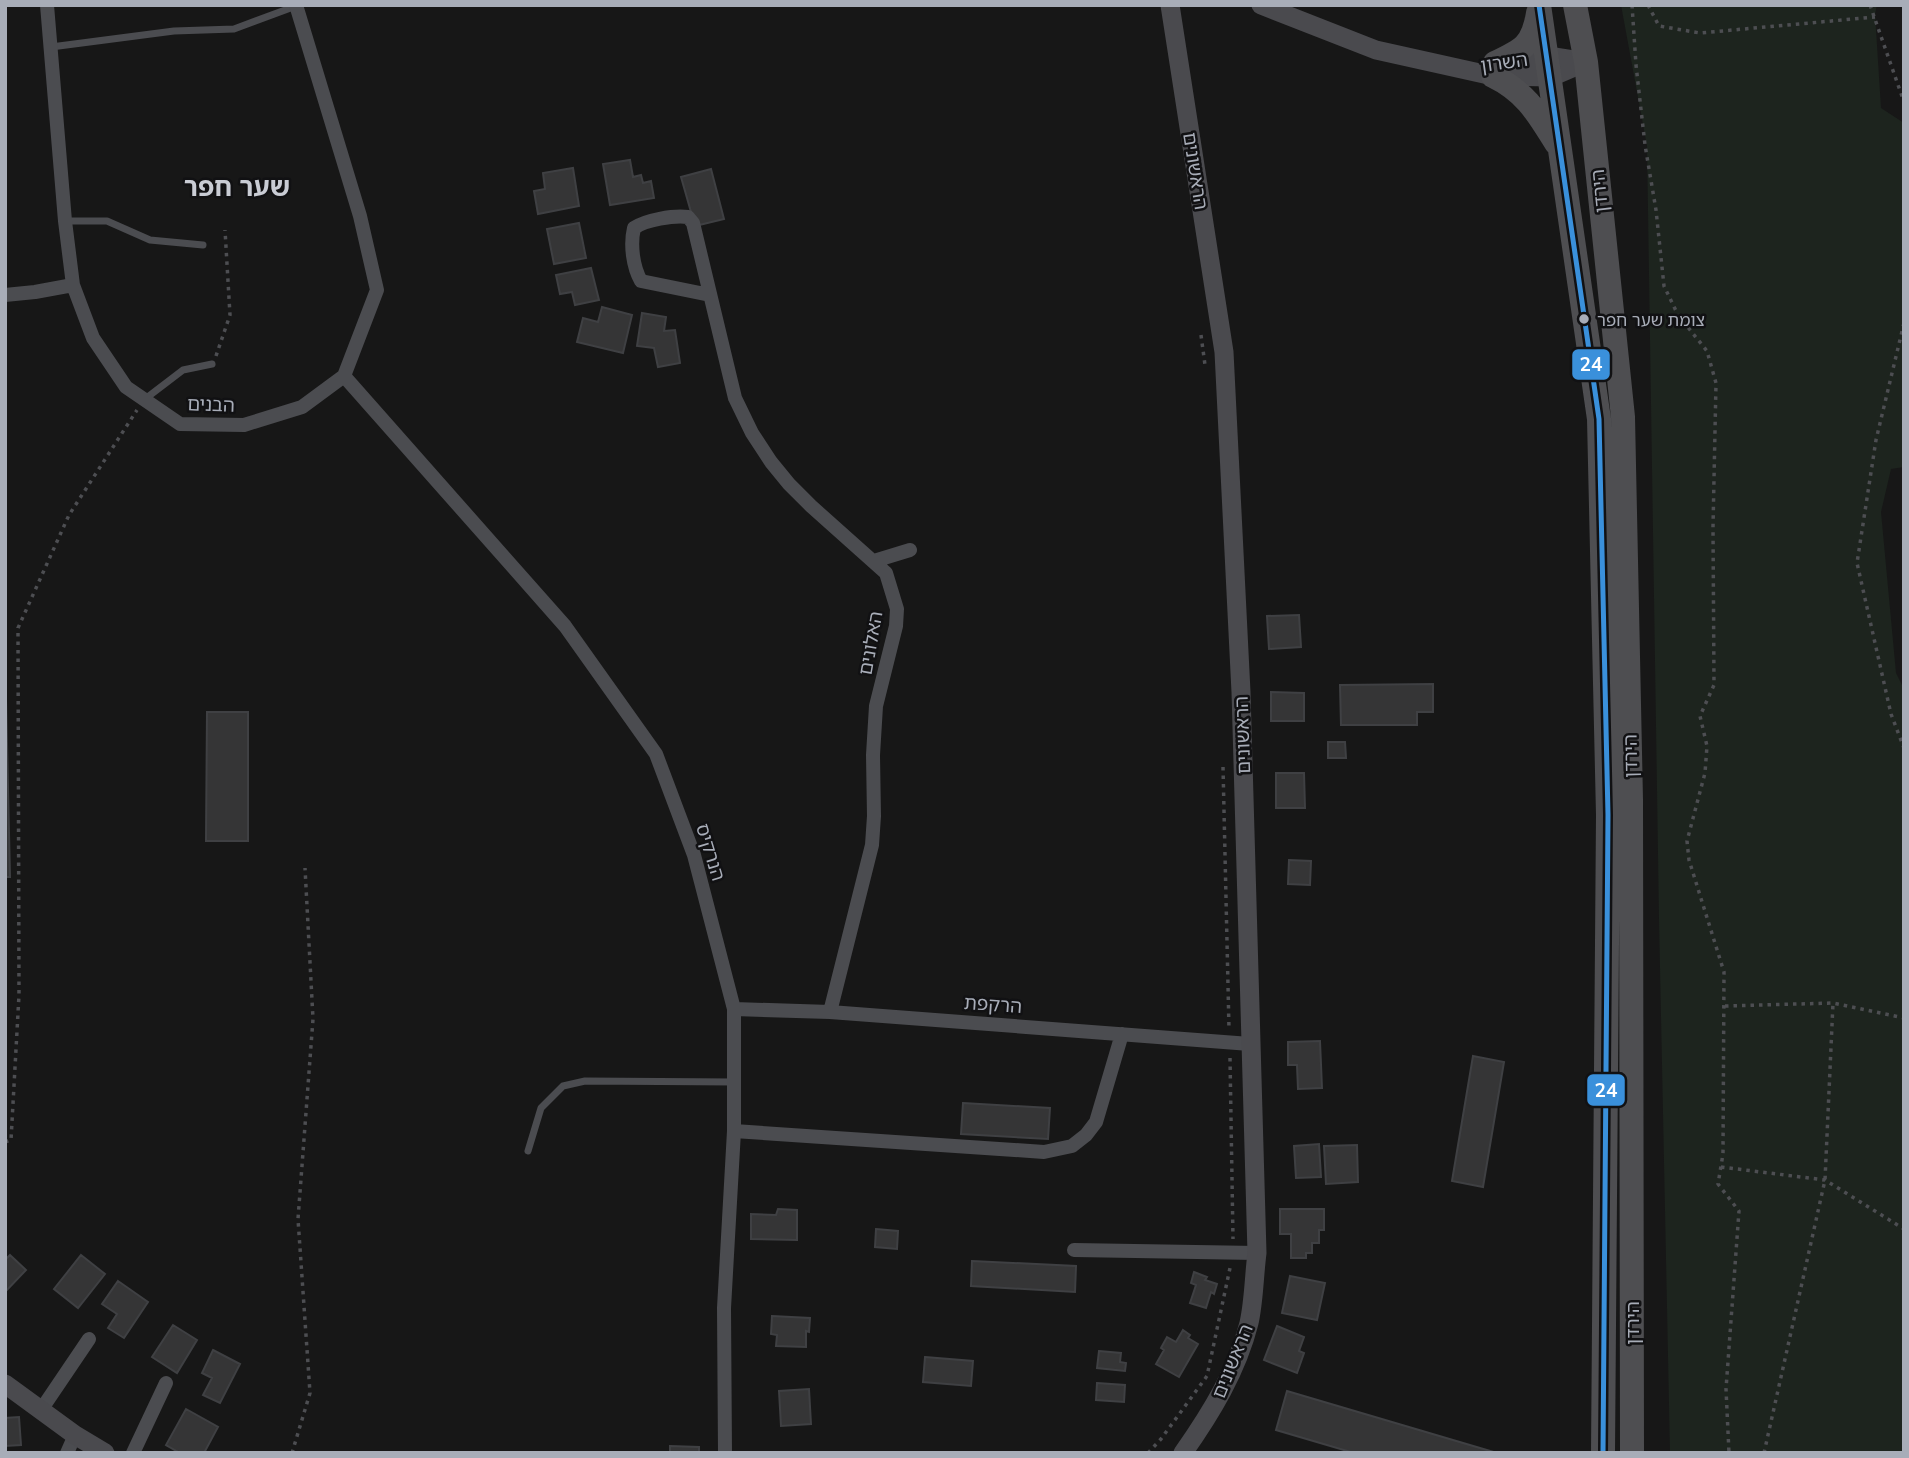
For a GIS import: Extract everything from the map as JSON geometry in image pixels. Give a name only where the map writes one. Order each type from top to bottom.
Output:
[{"type":"highway","name":"הירדן","points":[[1539,5],[1599,419],[1608,815],[1603,1453]]},
{"type":"highway","points":[[1539,5],[1531,40],[1494,70],[1528,101],[1562,153]]},
{"type":"highway","name":"הירדן","points":[[1575,5],[1586,62],[1623,417],[1631,800],[1632,1453]]},
{"type":"street","name":"הבנים","points":[[47,5],[73,285],[93,338],[126,387],[180,424],[244,425],[302,407],[344,376]]},
{"type":"street","name":"הראשונים","points":[[1170,5],[1224,352],[1241,692],[1257,1253],[1249,1322],[1227,1384],[1183,1453]]},
{"type":"street","name":"השרון","points":[[1261,5],[1376,50],[1456,69],[1494,70],[1586,62]]},
{"type":"street","points":[[296,6],[360,216],[377,290],[344,376]]},
{"type":"street","name":"האלונים","points":[[710,295],[641,281],[637,274],[631,240],[634,228],[641,223],[681,216],[688,217],[693,223],[735,398],[752,433],[789,484],[886,573],[897,609],[896,626],[876,706],[872,845],[830,1012]]},
{"type":"street","points":[[5,295],[73,285]]},
{"type":"street","name":"הנרקיס","points":[[344,376],[565,626],[656,754],[694,855],[734,1009],[734,1132],[724,1308],[725,1453]]},
{"type":"street","points":[[874,561],[910,550]]},
{"type":"street","name":"הרקפת","points":[[734,1009],[830,1012],[1250,1044]]},
{"type":"street","points":[[734,1132],[1044,1152],[1072,1146],[1086,1135],[1096,1122],[1122,1034]]},
{"type":"street","points":[[1074,1250],[1257,1253]]},
{"type":"street","points":[[41,1410],[89,1339]]},
{"type":"street","points":[[133,1453],[166,1383]]},
{"type":"street","points":[[5,1384],[41,1410],[71,1444],[105,1453]]},
{"type":"lane","points":[[51,47],[174,31],[234,29],[296,6]]},
{"type":"lane","points":[[65,221],[107,221],[150,240],[203,245]]},
{"type":"lane","points":[[144,400],[183,370],[212,364]]},
{"type":"lane","points":[[528,1151],[541,1108],[564,1086],[585,1081],[734,1082]]},
{"type":"path","points":[[1632,5],[1637,78],[1664,286],[1678,315],[1707,351],[1716,383],[1714,685],[1700,716],[1707,746],[1705,773],[1687,841],[1689,860],[1724,972],[1724,1154],[1718,1184],[1739,1212],[1726,1389],[1729,1453]]},
{"type":"path","points":[[1648,5],[1659,26],[1700,33],[1875,18]]},
{"type":"path","points":[[1870,5],[1904,102]]},
{"type":"path","points":[[212,364],[230,315],[225,230]]},
{"type":"path","points":[[1904,323],[1876,440],[1857,563],[1891,714],[1904,748]]},
{"type":"path","points":[[1200,327],[1205,367]]},
{"type":"path","points":[[5,1142],[11,1140],[19,995],[18,628],[69,515],[144,400]]},
{"type":"path","points":[[1148,1453],[1207,1376],[1233,1253],[1223,768]]},
{"type":"path","points":[[292,1453],[310,1393],[298,1219],[313,1019],[305,868]]},
{"type":"path","points":[[1725,1006],[1833,1003],[1904,1018]]},
{"type":"path","points":[[1764,1453],[1825,1180],[1833,1003]]},
{"type":"path","points":[[1721,1167],[1825,1180],[1904,1229]]},
{"type":"shaded area","points":[[1621,5],[1877,5],[1875,14],[1881,108],[1904,123],[1904,467],[1891,469],[1881,512],[1896,673],[1904,689],[1904,1453],[1670,1453],[1647,146]]},
{"type":"building","points":[[630,160],[633,177],[641,175],[643,183],[651,181],[654,198],[610,205],[603,164]]},
{"type":"building","points":[[573,168],[579,206],[538,214],[534,191],[545,189],[543,173]]},
{"type":"building","points":[[711,169],[724,219],[695,226],[681,177]]},
{"type":"building","points":[[579,223],[586,258],[554,264],[547,229]]},
{"type":"building","points":[[591,268],[599,300],[575,305],[572,292],[560,294],[556,275]]},
{"type":"building","points":[[602,307],[632,315],[623,353],[577,342],[583,318],[598,322]]},
{"type":"building","points":[[642,313],[666,317],[664,331],[675,330],[680,363],[658,367],[654,348],[637,346]]},
{"type":"building","points":[[1299,615],[1301,647],[1269,649],[1267,616]]},
{"type":"building","points":[[5,654],[10,877],[5,877]]},
{"type":"building","points":[[1433,684],[1433,712],[1417,712],[1417,725],[1341,725],[1340,685]]},
{"type":"building","points":[[1271,692],[1304,693],[1304,721],[1271,721]]},
{"type":"building","points":[[207,712],[248,712],[248,841],[206,841]]},
{"type":"building","points":[[1328,742],[1345,742],[1346,758],[1328,758]]},
{"type":"building","points":[[1276,773],[1304,773],[1305,808],[1276,808]]},
{"type":"building","points":[[1289,860],[1311,861],[1310,885],[1288,884]]},
{"type":"building","points":[[1320,1041],[1322,1088],[1298,1089],[1297,1065],[1288,1065],[1288,1042]]},
{"type":"building","points":[[1473,1056],[1504,1062],[1483,1187],[1452,1181]]},
{"type":"building","points":[[963,1103],[1050,1108],[1048,1139],[961,1134]]},
{"type":"building","points":[[1319,1144],[1321,1177],[1296,1178],[1294,1146]]},
{"type":"building","points":[[1357,1145],[1358,1182],[1326,1184],[1324,1146]]},
{"type":"building","points":[[778,1209],[797,1210],[797,1240],[751,1239],[751,1214],[776,1215]]},
{"type":"building","points":[[1280,1209],[1324,1209],[1324,1230],[1319,1230],[1319,1243],[1312,1243],[1312,1253],[1306,1253],[1306,1258],[1291,1258],[1291,1234],[1280,1234]]},
{"type":"building","points":[[876,1229],[898,1231],[897,1249],[875,1247]]},
{"type":"building","points":[[10,1255],[26,1270],[5,1292],[5,1260]]},
{"type":"building","points":[[81,1255],[105,1274],[78,1308],[54,1289]]},
{"type":"building","points":[[972,1261],[1076,1266],[1075,1292],[971,1286]]},
{"type":"building","points":[[1194,1272],[1217,1284],[1214,1294],[1211,1292],[1206,1308],[1190,1303],[1196,1285],[1191,1283]]},
{"type":"building","points":[[1290,1276],[1325,1283],[1317,1320],[1282,1313]]},
{"type":"building","points":[[118,1281],[148,1302],[124,1338],[108,1328],[117,1314],[102,1304]]},
{"type":"building","points":[[772,1316],[810,1318],[809,1332],[806,1331],[806,1347],[776,1346],[777,1335],[771,1334]]},
{"type":"building","points":[[173,1325],[197,1340],[177,1373],[152,1357]]},
{"type":"building","points":[[1277,1326],[1304,1337],[1299,1351],[1304,1353],[1297,1373],[1264,1360]]},
{"type":"building","points":[[1183,1330],[1190,1335],[1188,1338],[1198,1344],[1179,1377],[1156,1364],[1164,1350],[1161,1348],[1167,1337],[1176,1342]]},
{"type":"building","points":[[213,1350],[240,1364],[220,1403],[203,1395],[212,1378],[202,1373]]},
{"type":"building","points":[[1099,1351],[1121,1353],[1120,1362],[1126,1363],[1125,1371],[1097,1368]]},
{"type":"building","points":[[925,1357],[973,1361],[971,1386],[923,1382]]},
{"type":"building","points":[[1097,1383],[1125,1385],[1124,1402],[1096,1400]]},
{"type":"building","points":[[809,1389],[811,1424],[781,1426],[779,1391]]},
{"type":"building","points":[[1287,1391],[1497,1453],[1354,1453],[1276,1430]]},
{"type":"building","points":[[186,1409],[218,1427],[204,1453],[180,1453],[166,1445]]},
{"type":"building","points":[[19,1417],[21,1445],[5,1446],[5,1418]]},
{"type":"building","points":[[670,1446],[699,1447],[699,1453],[670,1453]]},
{"type":"transit line","name":"24","points":[[1539,5],[1599,419],[1608,815],[1603,1453]]},
{"type":"place","name":"צומת שער חפר","points":[[1584,319]]},
{"type":"district","name":"שער חפר","points":[[237,187]]}]
